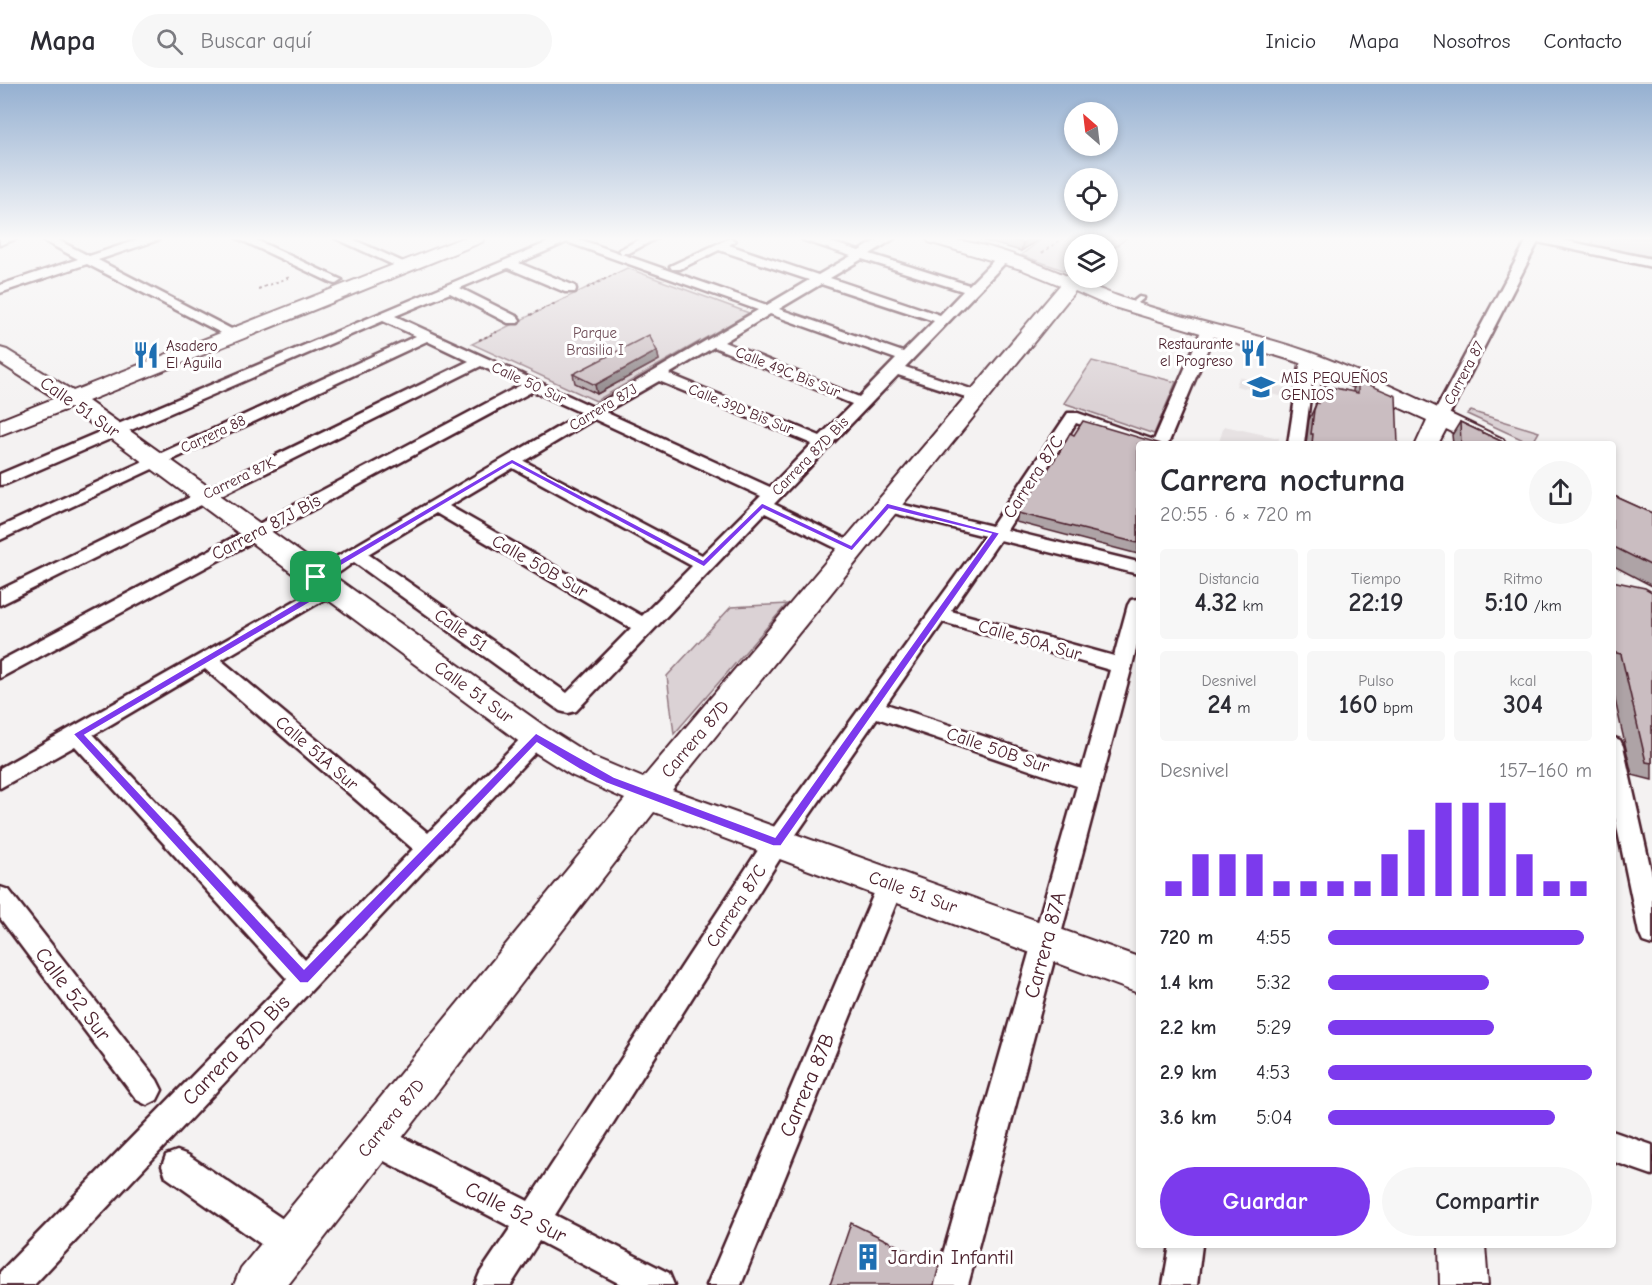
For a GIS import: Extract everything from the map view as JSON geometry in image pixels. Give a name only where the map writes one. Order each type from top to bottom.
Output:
[{"type":"street","points":[[155,294],[234,334]]},
{"type":"street","points":[[0,428],[335,294]]},
{"type":"street","points":[[0,480],[436,294]]},
{"type":"street","points":[[461,294],[513,322]]},
{"type":"street","points":[[726,294],[768,309],[978,396]]},
{"type":"street","name":"Carrera 87J","points":[[0,779],[207,659],[323,582],[355,554],[793,294]]},
{"type":"street","points":[[865,294],[944,320]]},
{"type":"street","name":"Carrera 87D Bis","points":[[567,705],[968,294]]},
{"type":"street","name":"Carrera 87D","points":[[258,1285],[648,795],[1063,294]]},
{"type":"street","points":[[1093,294],[1136,302],[1209,329],[1308,359],[1489,441]]},
{"type":"street","name":"Carrera 87","points":[[1428,441],[1506,294]]},
{"type":"street","name":"Calle 50 Sur","points":[[383,316],[593,413],[767,500],[852,549]]},
{"type":"street","points":[[1161,441],[1209,329]]},
{"type":"street","name":"Carrera 88","points":[[0,534],[427,336]]},
{"type":"street","name":"Calle 49C Bis Sur","points":[[713,342],[862,403]]},
{"type":"street","name":"Calle 51 Sur","points":[[0,354],[71,399],[536,737],[582,766],[648,795],[1136,974]]},
{"type":"street","points":[[1296,441],[1308,359]]},
{"type":"street","name":"Carrera 87K","points":[[0,598],[480,361]]},
{"type":"street","name":"Calle 39D Bis Sur","points":[[658,375],[824,443]]},
{"type":"street","name":"Carrera 87J Bis","points":[[0,670],[532,385]]},
{"type":"street","name":"Carrera 87C","points":[[492,1285],[777,842],[996,533],[1073,416],[1142,441]]},
{"type":"street","points":[[512,461],[704,564]]},
{"type":"street","name":"Calle 50B Sur","points":[[436,506],[644,626]]},
{"type":"street","points":[[887,506],[1136,568]]},
{"type":"street","name":"Calle 51","points":[[355,554],[567,705]]},
{"type":"street","name":"Carrera 87A","points":[[951,1285],[1136,613]]},
{"type":"street","name":"Calle 50A Sur","points":[[939,614],[1122,666]]},
{"type":"street","name":"Calle 51A Sur","points":[[207,659],[428,848]]},
{"type":"street","name":"Calle 50B Sur","points":[[872,708],[1090,781]]},
{"type":"street","points":[[78,734],[304,978]]},
{"type":"street","name":"Carrera 87D Bis","points":[[11,1285],[536,737]]},
{"type":"street","points":[[1616,765],[1652,933]]},
{"type":"street","name":"Carrera 87B","points":[[724,1285],[891,884]]},
{"type":"street","name":"Calle 52 Sur","points":[[0,898],[147,1090]]},
{"type":"street","name":"Calle 52 Sur","points":[[374,1139],[657,1285]]},
{"type":"street","points":[[1616,1147],[1652,1160]]},
{"type":"street","points":[[177,1166],[291,1244]]},
{"type":"street","points":[[1180,1285],[1186,1248]]},
{"type":"street","points":[[1462,1248],[1464,1285]]},
{"type":"path","points":[[458,351],[513,322],[560,301]]},
{"type":"shaded area","name":"MIS PEQUEÑOS GENIOS","points":[[1239,377],[1286,388],[1284,397],[1236,386]]},
{"type":"shaded area","points":[[1224,426],[1279,438],[1278,441],[1219,441]]},
{"type":"green space","name":"Parque Brasilia I","points":[[574,294],[698,294],[749,313],[596,401],[472,344]]},
{"type":"green space","points":[[1092,361],[1176,382],[1154,434],[1064,403]]},
{"type":"green space","points":[[1471,411],[1539,432],[1534,441],[1526,441],[1467,414]]},
{"type":"green space","points":[[787,604],[674,734],[667,676],[731,607]]},
{"type":"building","points":[[649,335],[657,351],[595,385],[573,374]]},
{"type":"building","points":[[1358,380],[1396,396],[1398,441],[1312,441],[1314,410],[1318,403],[1321,385],[1358,393]]},
{"type":"building","points":[[1083,421],[1151,441],[1136,441],[1136,542],[1018,513],[1070,433],[1074,435]]},
{"type":"building","points":[[1460,422],[1501,441],[1461,441]]},
{"type":"building","points":[[1616,497],[1652,513],[1652,566],[1616,548]]},
{"type":"building","points":[[1616,582],[1645,588],[1652,592],[1652,763],[1646,762],[1621,654],[1616,653]]},
{"type":"building","name":"Jardin Infantil","points":[[851,1223],[939,1266],[934,1285],[830,1285]]},
{"type":"place","name":"Restaurante el Progreso","points":[[1253,353]]},
{"type":"place","name":"Asadero El Aguila","points":[[146,355]]},
{"type":"place","name":"MIS PEQUEÑOS GENIOS","points":[[1261,387]]},
{"type":"place","name":"Jardin Infantil","points":[[868,1257]]},
{"type":"route","points":[[512,461],[704,564],[762,505],[852,549],[887,506],[996,533],[777,842],[610,780],[582,766],[536,737],[304,978],[78,734],[330,587],[316,577],[512,461]]}]
